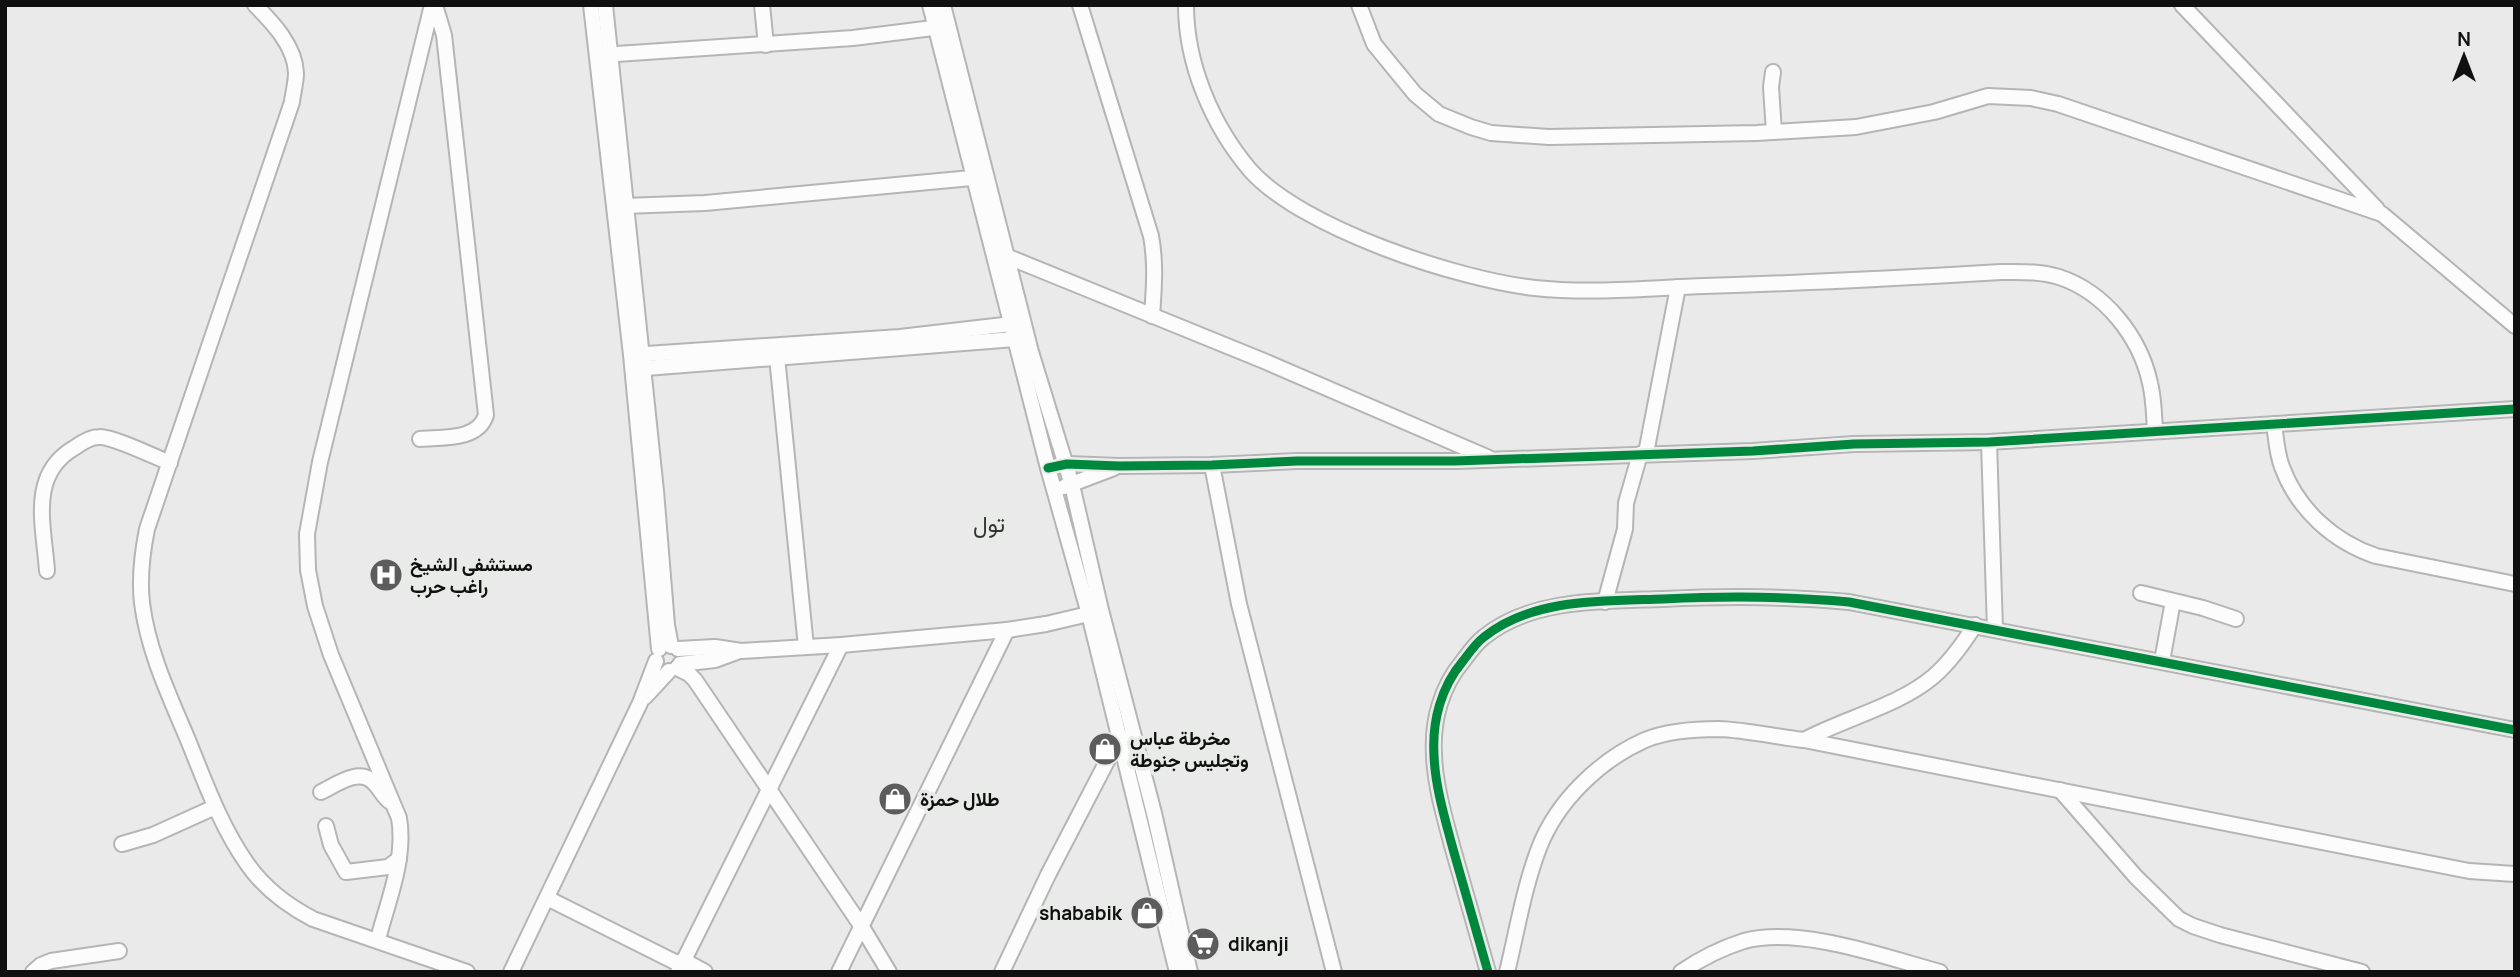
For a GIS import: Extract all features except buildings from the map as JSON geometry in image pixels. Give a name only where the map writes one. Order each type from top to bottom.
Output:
[{"type":"street","points":[[255,5],[279,31],[291,52],[296,74],[292,102],[147,529],[141,564],[142,604],[154,658],[215,807],[248,866],[280,899],[313,919],[378,939],[467,972]]},
{"type":"street","points":[[420,439],[467,435],[486,417],[444,36],[434,5]]},
{"type":"street","points":[[378,939],[399,859],[401,828],[396,808],[331,654],[315,606],[308,570],[307,534],[320,462],[434,5]]},
{"type":"street","points":[[591,5],[603,55],[624,206],[637,362]]},
{"type":"street","points":[[605,5],[603,55],[666,651],[661,668],[715,660],[741,651]]},
{"type":"street","points":[[762,5],[766,45]]},
{"type":"street","points":[[930,5],[941,27],[1017,323],[1067,464],[1095,612],[1149,825],[1180,968]]},
{"type":"street","points":[[941,27],[943,5]]},
{"type":"street","points":[[1080,5],[1152,242],[1152,316]]},
{"type":"street","points":[[1185,5],[1189,45],[1200,85],[1227,136],[1251,170],[1303,209],[1328,223],[1434,266],[1490,281],[1550,289],[1678,287],[2001,272],[2041,273],[2059,277],[2093,294],[2133,339],[2150,380],[2155,431]]},
{"type":"street","points":[[1359,5],[1374,44],[1406,85],[1439,114],[1471,128],[1515,136],[1549,137],[1774,132],[1856,127],[1934,112],[1988,96],[2031,98],[2069,107],[2382,214]]},
{"type":"street","points":[[2182,5],[2382,214],[2515,326]]},
{"type":"street","points":[[603,55],[766,45],[941,27]]},
{"type":"street","points":[[1773,72],[1774,132]]},
{"type":"street","points":[[624,206],[705,203],[980,178]]},
{"type":"street","points":[[980,178],[1006,256],[1017,323],[1015,339],[1048,468],[1095,612]]},
{"type":"street","points":[[1006,256],[1264,361],[1495,460]]},
{"type":"street","points":[[1605,602],[1625,529],[1626,503],[1643,454],[1678,287]]},
{"type":"street","points":[[851,346],[1017,323]]},
{"type":"street","points":[[637,362],[851,346],[1015,339]]},
{"type":"street","points":[[637,362],[777,357],[820,348]]},
{"type":"street","points":[[777,357],[806,647]]},
{"type":"street","points":[[1048,468],[1067,464],[1212,465],[1297,461],[1393,463],[1752,451],[1854,444],[1989,442],[2515,409]]},
{"type":"street","points":[[2274,424],[2282,467],[2294,489],[2313,516],[2339,540],[2376,556],[2515,584]]},
{"type":"street","points":[[47,570],[41,495],[47,474],[68,452],[85,441],[101,437],[170,463]]},
{"type":"street","points":[[1989,442],[1995,629]]},
{"type":"street","points":[[1212,465],[1239,604],[1334,972]]},
{"type":"street","points":[[1055,490],[1119,466]]},
{"type":"street","points":[[2141,593],[2236,619]]},
{"type":"street","points":[[1488,972],[1447,827],[1437,779],[1434,756],[1439,703],[1458,667],[1482,638],[1523,615],[1553,607],[1716,596],[1802,598],[1849,603],[2515,730]]},
{"type":"street","points":[[2162,661],[2173,601]]},
{"type":"street","points":[[666,651],[715,647],[741,651],[841,645],[1046,624],[1095,612]]},
{"type":"street","points":[[1804,740],[1918,687],[1945,666],[1975,625]]},
{"type":"street","points":[[839,972],[1007,629]]},
{"type":"street","points":[[681,966],[841,645]]},
{"type":"street","points":[[640,703],[675,668],[682,656],[666,651]]},
{"type":"street","points":[[511,972],[666,651]]},
{"type":"street","points":[[675,668],[695,680],[889,972]]},
{"type":"street","points":[[1507,972],[1539,847],[1553,822],[1573,795],[1601,768],[1623,752],[1648,739],[1678,732],[1720,729],[1804,740],[2469,871],[2515,874]]},
{"type":"street","points":[[1002,972],[1048,874],[1126,736]]},
{"type":"street","points":[[321,792],[357,776],[365,776],[396,808]]},
{"type":"street","points":[[2060,790],[2136,877],[2179,919],[2220,935],[2362,972]]},
{"type":"street","points":[[122,844],[153,835],[215,807]]},
{"type":"street","points":[[326,825],[331,845],[346,872],[388,867],[399,859]]},
{"type":"street","points":[[547,898],[681,966],[705,972]]},
{"type":"street","points":[[1681,972],[1711,954],[1746,941],[1779,938],[1817,940],[1940,972]]},
{"type":"street","points":[[33,972],[37,967],[51,961],[119,951]]},
{"type":"cycle path","points":[[1048,468],[1067,464],[1119,466],[1297,461],[1455,461],[1753,451],[1854,444],[1989,442],[2515,409]]},
{"type":"cycle path","points":[[1488,972],[1438,790],[1434,755],[1436,717],[1455,671],[1478,642],[1503,624],[1546,608],[1593,602],[1709,597],[1849,602],[2515,730]]},
{"type":"place","name":"مستشفى الشيخ راغب حرب","points":[[386,575]]},
{"type":"place","name":"مخرطة عباس وتجليس جنوطة","points":[[1105,749]]},
{"type":"place","name":"طلال حمزة","points":[[895,799]]},
{"type":"place","name":"shababik","points":[[1147,913]]},
{"type":"place","name":"dikanji","points":[[1203,944]]},
{"type":"district","name":"تول","points":[[989,523]]}]
